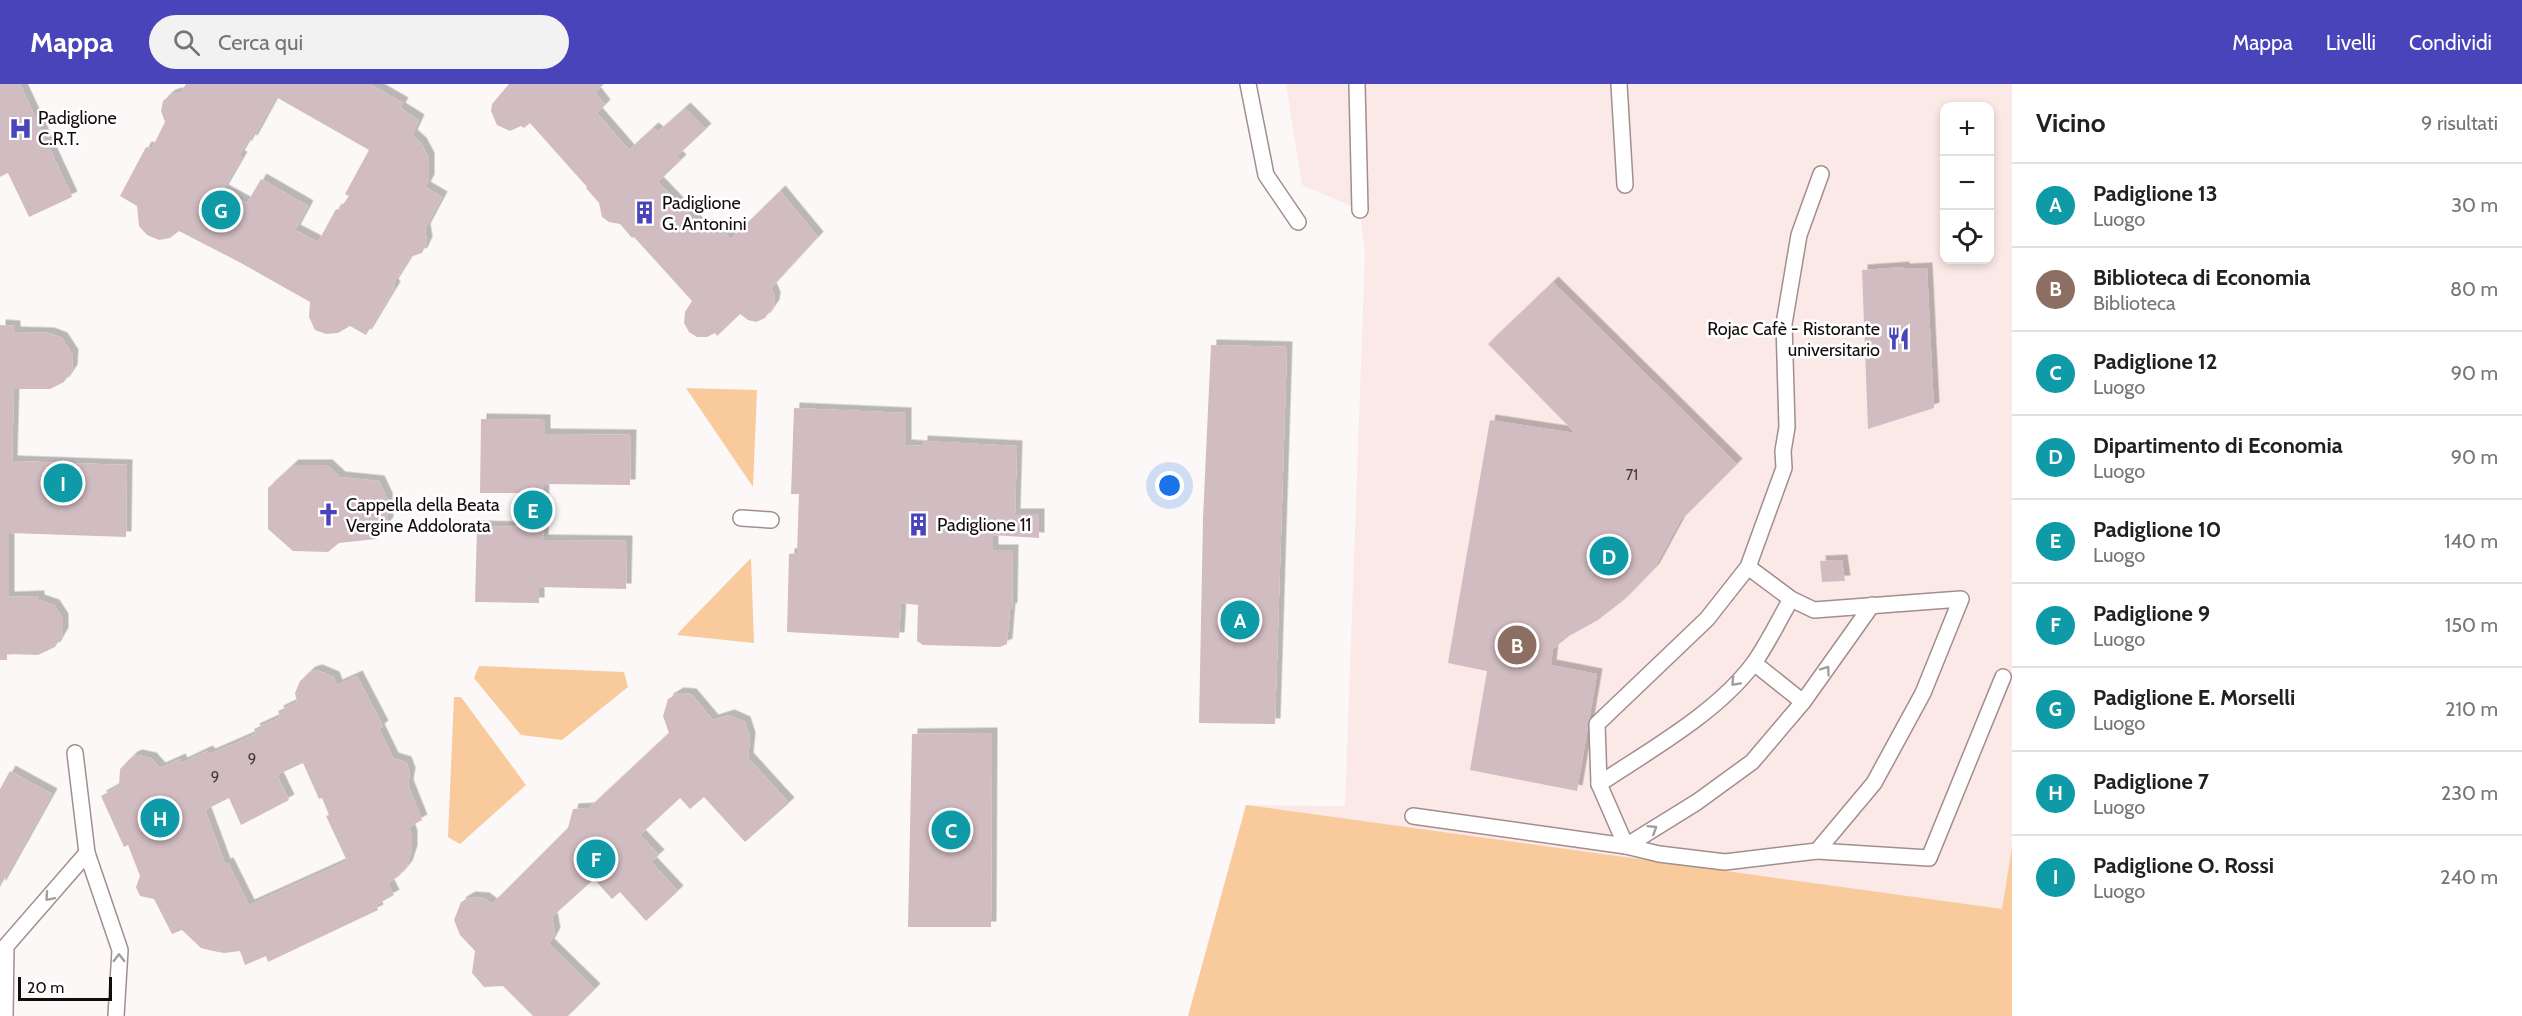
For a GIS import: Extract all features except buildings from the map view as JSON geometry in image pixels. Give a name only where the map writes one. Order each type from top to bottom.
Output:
[{"type":"lane","points":[[1248,84],[1266,176],[1298,222]]},
{"type":"lane","points":[[1356,84],[1360,210]]},
{"type":"lane","points":[[1619,84],[1625,185]]},
{"type":"lane","points":[[1626,846],[1599,784],[1597,724],[1707,619],[1748,567],[1784,468],[1783,451],[1787,427],[1784,324],[1799,236],[1821,174]]},
{"type":"lane","points":[[741,518],[771,520]]},
{"type":"lane","points":[[1748,567],[1791,599],[1814,610],[1961,599],[1923,693],[1874,783],[1817,851]]},
{"type":"lane","points":[[1599,784],[1660,744],[1719,700],[1754,663],[1791,599]]},
{"type":"lane","points":[[1626,846],[1697,802],[1752,762],[1803,702],[1872,605]]},
{"type":"lane","points":[[1754,663],[1803,702]]},
{"type":"lane","points":[[1413,816],[1725,862],[1817,851],[1929,858],[2003,677]]},
{"type":"lane","points":[[75,753],[87,853],[120,950],[116,1016]]},
{"type":"lane","points":[[5,1016],[3,946],[87,853]]},
{"type":"shaded area","points":[[1286,84],[2012,84],[2012,1016],[1193,1016],[1246,805],[1345,806],[1365,253],[1360,210],[1302,185]]},
{"type":"shaded area","points":[[686,388],[757,390],[753,487]]},
{"type":"shaded area","points":[[751,558],[754,643],[677,635],[681,630]]},
{"type":"shaded area","points":[[479,666],[624,672],[628,687],[562,740],[521,735],[474,678]]},
{"type":"shaded area","points":[[454,697],[461,697],[526,785],[460,844],[448,837]]},
{"type":"shaded area","points":[[1246,805],[2002,909],[2012,847],[2012,1016],[1188,1016]]},
{"type":"place","name":"Padiglione C.R.T.","points":[[20,128]]},
{"type":"place","name":"Padiglione E. Morselli","points":[[221,210]]},
{"type":"place","name":"Padiglione G. Antonini","points":[[644,213]]},
{"type":"place","name":"Rojac Cafè - Ristorante universitario","points":[[1898,339]]},
{"type":"place","name":"Padiglione O. Rossi","points":[[63,483]]},
{"type":"place","name":"Padiglione 10","points":[[533,510]]},
{"type":"place","name":"Cappella della Beata Vergine Addolorata","points":[[328,515]]},
{"type":"place","name":"Padiglione 11","points":[[919,525]]},
{"type":"place","name":"Dipartimento di Economia","points":[[1609,556]]},
{"type":"place","name":"Padiglione 13","points":[[1240,620]]},
{"type":"place","name":"Biblioteca di Economia","points":[[1517,645]]},
{"type":"place","name":"Padiglione 7","points":[[160,818]]},
{"type":"place","name":"Padiglione 12","points":[[951,830]]},
{"type":"place","name":"Padiglione 9","points":[[596,859]]}]
